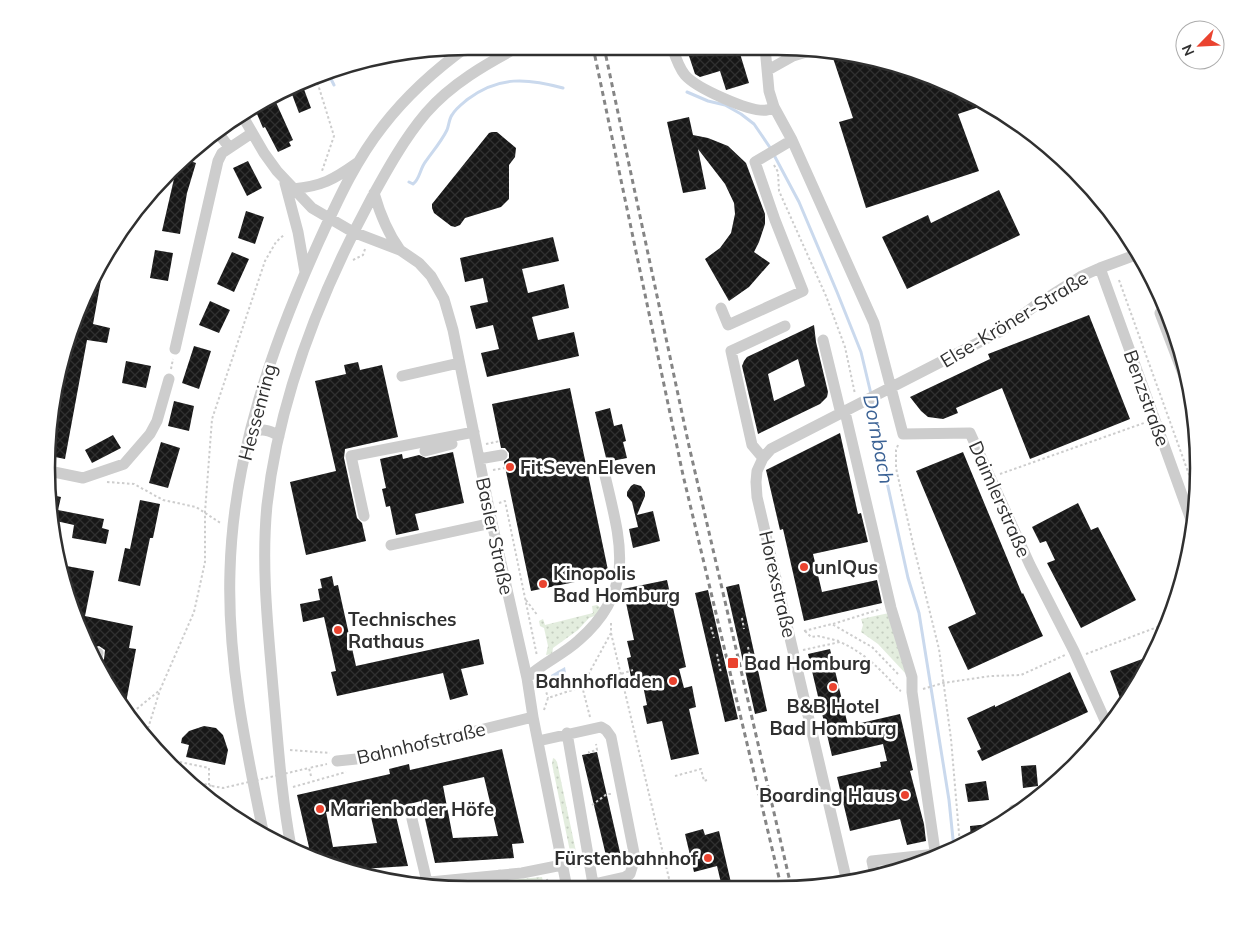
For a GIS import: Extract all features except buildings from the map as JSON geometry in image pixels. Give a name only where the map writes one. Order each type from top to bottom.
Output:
[{"type":"street","name":"Hessenring","points":[[262,827],[241,719],[234,667],[229,594],[232,532],[251,432],[274,350],[305,272],[360,160],[382,127],[400,106],[444,63],[455,55]]},
{"type":"street","name":"Hessenring","points":[[295,843],[282,793],[267,615],[267,506],[278,436],[308,335],[353,232],[374,193],[404,144],[436,103],[466,79],[503,55]]},
{"type":"street","points":[[675,55],[683,73],[701,88],[756,109],[766,110],[774,107]]},
{"type":"street","points":[[767,55],[769,92],[774,107],[792,140],[874,324],[903,434]]},
{"type":"street","points":[[768,70],[795,56]]},
{"type":"street","points":[[245,121],[264,153],[284,180],[297,224],[305,272]]},
{"type":"street","points":[[175,350],[218,161],[222,153],[229,147],[252,133]]},
{"type":"street","points":[[221,137],[229,147]]},
{"type":"street","points":[[721,308],[728,325],[803,291],[755,162],[792,140]]},
{"type":"street","points":[[293,189],[323,184],[336,178],[360,160]]},
{"type":"street","name":"Basler Straße","points":[[284,180],[312,208],[330,219],[353,232],[400,250],[419,262],[439,287],[444,299],[449,312],[460,363],[492,524],[542,739],[565,881]]},
{"type":"street","points":[[374,193],[381,217],[390,236],[400,250]]},
{"type":"street","name":"Else-Kröner-Straße","points":[[891,388],[1001,332],[1036,305],[1082,276],[1131,256]]},
{"type":"street","name":"Benzstraße","points":[[1100,268],[1187,510]]},
{"type":"street","points":[[785,326],[731,351],[752,445],[763,458],[771,449],[786,440],[891,388]]},
{"type":"street","points":[[823,340],[891,608],[916,691],[935,850]]},
{"type":"street","points":[[402,376],[460,363]]},
{"type":"street","points":[[55,472],[83,478],[124,464],[150,434],[157,421],[170,379]]},
{"type":"street","points":[[251,432],[262,429],[270,430],[278,436]]},
{"type":"street","name":"Daimlerstraße","points":[[903,434],[970,433],[1030,565],[1075,654],[1105,719]]},
{"type":"street","points":[[425,451],[474,436]]},
{"type":"street","points":[[364,516],[352,456],[474,436]]},
{"type":"street","points":[[479,459],[502,455]]},
{"type":"street","name":"Horexstraße","points":[[763,458],[757,471],[757,497],[845,875]]},
{"type":"street","points":[[527,678],[540,666],[566,651],[589,631],[612,598],[619,579],[620,544],[604,471]]},
{"type":"street","points":[[391,545],[492,524]]},
{"type":"street","name":"Bahnhofstraße","points":[[336,761],[366,758],[537,716]]},
{"type":"street","points":[[542,739],[601,727],[611,737],[634,861],[630,874],[604,881]]},
{"type":"street","points":[[567,733],[592,881]]},
{"type":"street","points":[[412,819],[426,878]]},
{"type":"street","points":[[874,869],[872,861],[913,858]]},
{"type":"street","points":[[446,880],[522,873],[562,865]]},
{"type":"street","points":[[500,875],[502,881]]},
{"type":"path","points":[[318,83],[334,136],[320,175]]},
{"type":"path","points":[[767,154],[778,172],[779,191],[826,296],[845,347],[858,406]]},
{"type":"path","points":[[148,729],[160,690],[194,612],[205,562],[205,512],[212,420],[265,260],[276,242],[285,234]]},
{"type":"path","points":[[350,261],[364,253]]},
{"type":"path","points":[[1119,280],[1190,476]]},
{"type":"path","points":[[170,379],[175,350]]},
{"type":"path","points":[[991,478],[1155,419]]},
{"type":"path","points":[[903,434],[896,450],[895,462],[939,649],[951,739],[959,838]]},
{"type":"path","points":[[486,444],[500,441]]},
{"type":"path","points":[[492,470],[505,468]]},
{"type":"path","points":[[83,478],[116,484],[134,484],[163,500],[196,507],[232,532]]},
{"type":"path","points":[[499,502],[506,501],[521,582],[548,698]]},
{"type":"path","points":[[511,558],[516,557]]},
{"type":"path","points":[[516,583],[521,582]]},
{"type":"path","points":[[525,598],[538,616]]},
{"type":"path","points":[[879,610],[805,631],[811,637],[818,636],[840,642],[858,651],[876,664],[899,690],[916,691],[943,683],[991,676],[1021,675],[1075,654],[1159,626]]},
{"type":"path","points":[[613,617],[610,625],[670,881]]},
{"type":"path","points":[[742,618],[744,629]]},
{"type":"path","points":[[832,624],[872,647],[903,679]]},
{"type":"path","points":[[711,626],[714,638]]},
{"type":"path","points":[[591,722],[582,686],[612,633]]},
{"type":"path","points":[[794,652],[840,642]]},
{"type":"path","points":[[748,647],[752,666]]},
{"type":"path","points":[[717,654],[721,673]]},
{"type":"path","points":[[537,716],[548,698],[633,670]]},
{"type":"path","points":[[135,711],[160,690]]},
{"type":"path","points":[[589,754],[589,752],[597,750],[596,744]]},
{"type":"path","name":"Bahnhofstraße","points":[[201,783],[223,788],[336,761]]},
{"type":"path","points":[[178,762],[209,768],[208,785]]},
{"type":"path","points":[[309,768],[311,779]]},
{"type":"path","points":[[675,776],[701,769],[704,781],[707,780]]},
{"type":"path","points":[[292,787],[311,779],[350,771]]},
{"type":"path","points":[[587,806],[591,806],[607,794],[611,794]]},
{"type":"path","points":[[546,877],[547,881]]},
{"type":"green space","points":[[597,605],[601,608],[597,615],[589,618],[578,630],[553,648],[552,654],[546,655],[548,646],[544,628],[540,626],[539,621],[543,619],[545,625],[593,613],[592,606]]},
{"type":"green space","points":[[889,613],[906,674],[878,644],[861,632],[863,625],[861,619]]},
{"type":"green space","points":[[553,758],[557,762],[578,861],[575,868],[573,866],[552,764]]},
{"type":"green space","points":[[542,877],[543,881],[507,881]]},
{"type":"water","points":[[565,667],[566,673],[551,684],[551,675]]},
{"type":"waterway","name":"Dornbach","points":[[331,79],[334,85]]},
{"type":"waterway","name":"Dornbach","points":[[409,182],[413,184],[417,179],[424,164],[445,134],[450,118],[455,110],[468,99],[491,86],[514,81],[537,82],[563,88]]},
{"type":"waterway","name":"Dornbach","points":[[687,92],[708,101],[725,105],[741,114],[754,124],[771,149]]},
{"type":"waterway","name":"Dornbach","points":[[774,155],[799,202],[837,292],[861,352],[871,394]]},
{"type":"waterway","name":"Dornbach","points":[[872,400],[878,424],[883,464],[908,578],[919,613],[949,800],[953,841]]},
{"type":"railway","points":[[595,55],[683,475],[780,881]]},
{"type":"railway","points":[[606,55],[689,446],[790,881]]},
{"type":"place","name":"FitSevenEleven","points":[[510,467]]},
{"type":"place","name":"unIQus","points":[[804,567]]},
{"type":"place","name":"Kinopolis Bad Homburg","points":[[543,584]]},
{"type":"place","name":"Technisches Rathaus","points":[[338,630]]},
{"type":"place","name":"Bad Homburg","points":[[733,663]]},
{"type":"place","name":"Bahnhofladen","points":[[673,681]]},
{"type":"place","name":"B&B Hotel Bad Homburg","points":[[833,687]]},
{"type":"place","name":"Boarding Haus","points":[[905,795]]},
{"type":"place","name":"Marienbader Höfe","points":[[320,809]]},
{"type":"place","name":"Fürstenbahnhof","points":[[708,858]]}]
